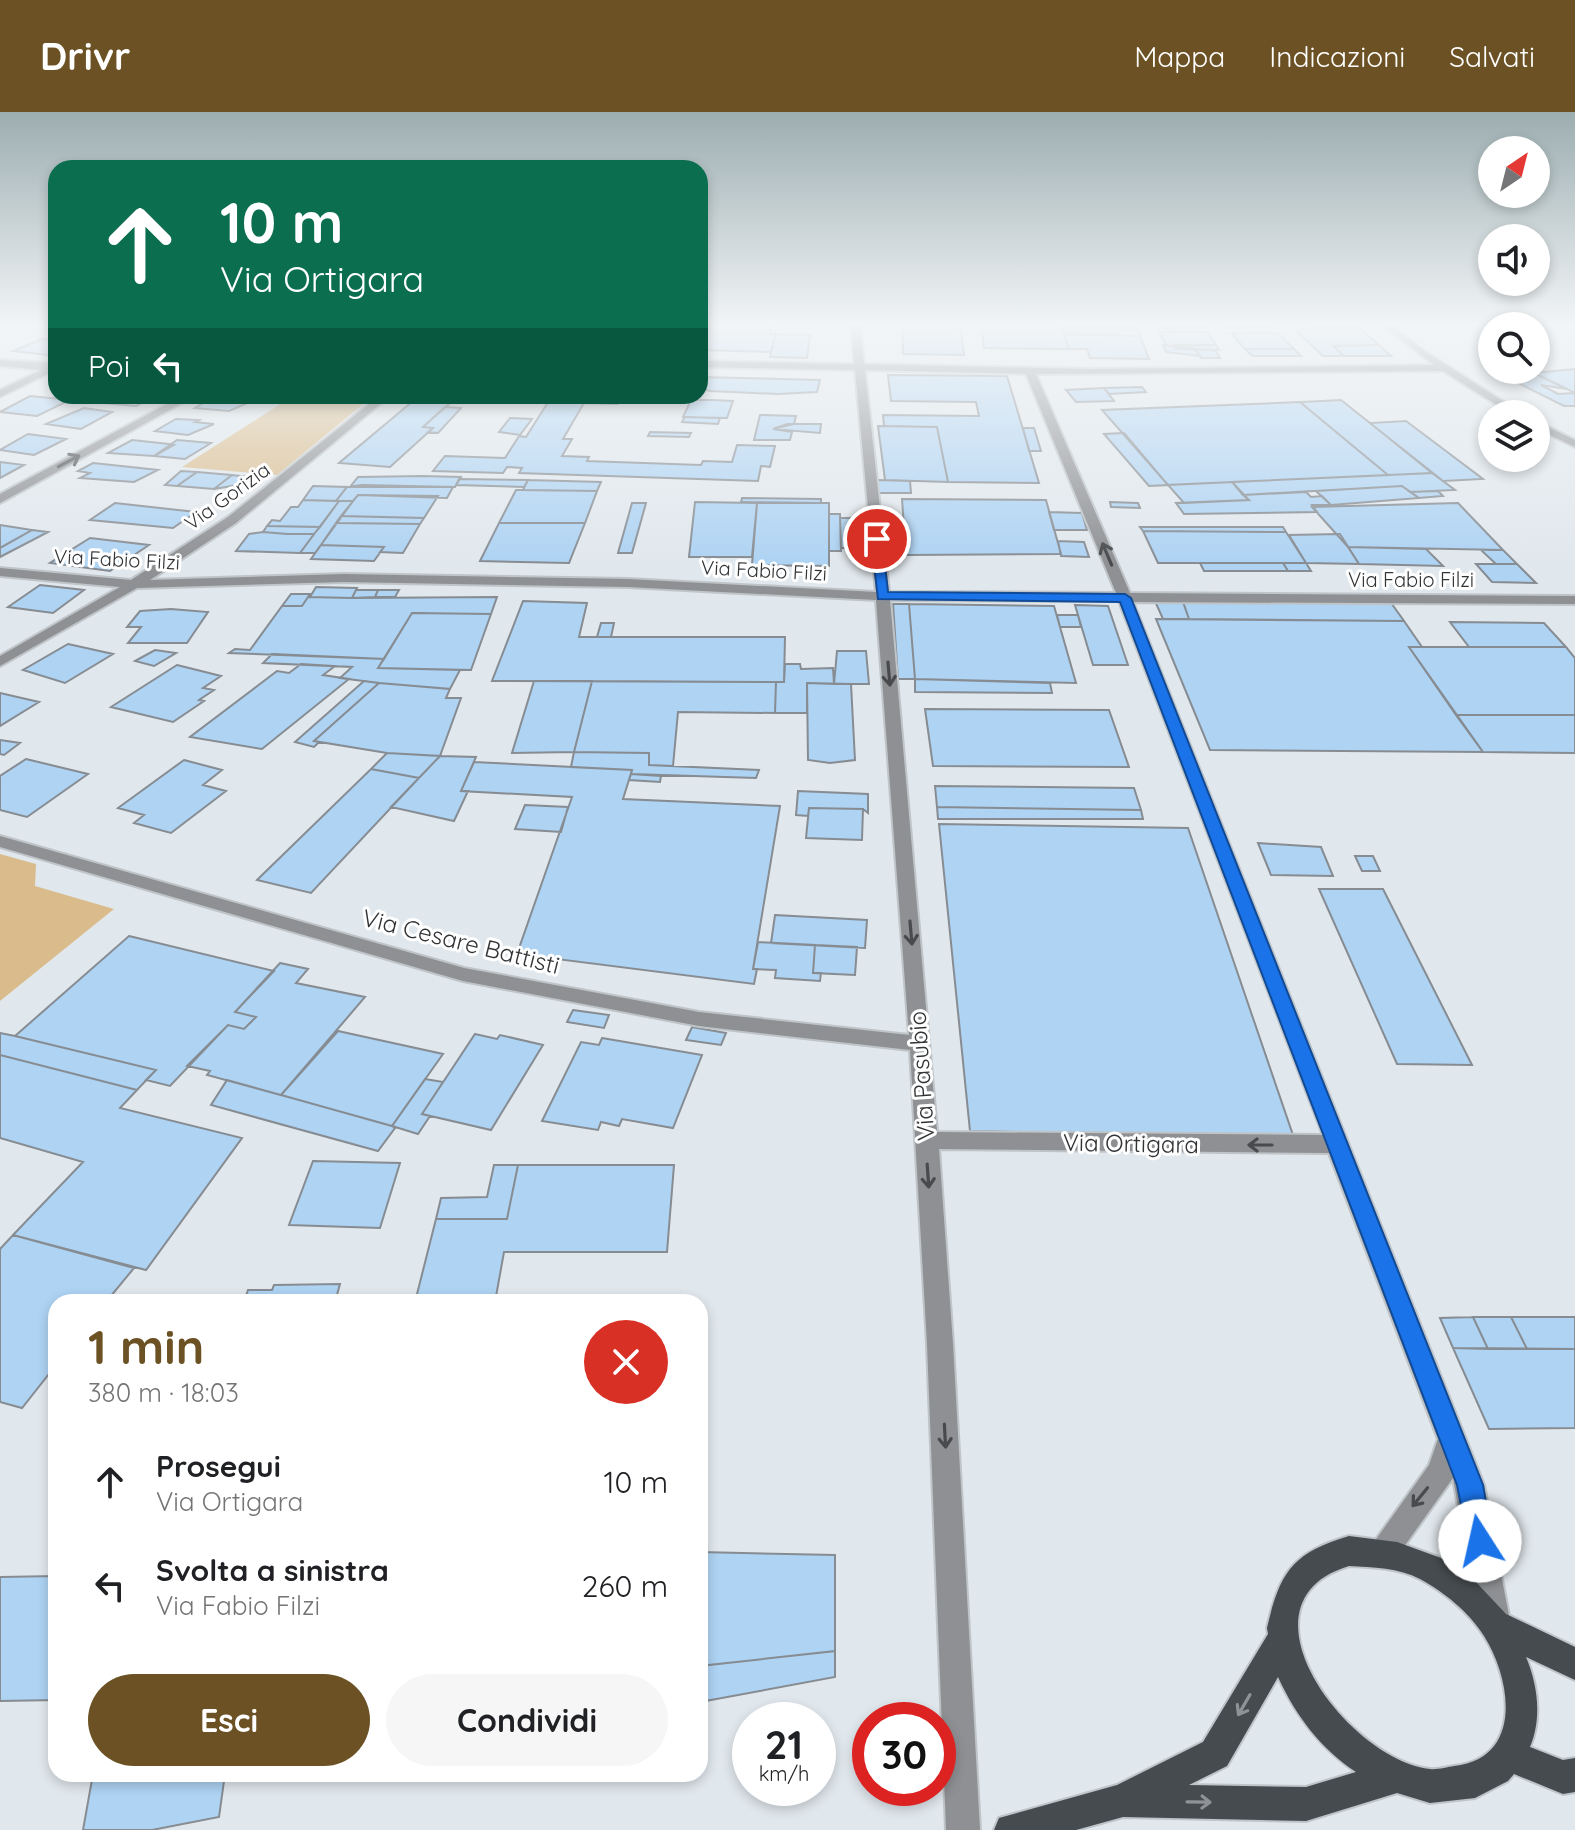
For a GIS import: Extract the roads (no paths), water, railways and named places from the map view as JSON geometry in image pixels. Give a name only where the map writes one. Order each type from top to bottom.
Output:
[{"type":"main road","points":[[1349,1551],[1382,1552],[1413,1560],[1443,1576],[1471,1598],[1495,1625],[1522,1687],[1522,1725],[1510,1756],[1489,1776],[1460,1786],[1427,1787],[1392,1778],[1350,1753],[1316,1718],[1293,1678],[1283,1638],[1286,1605],[1299,1578],[1321,1560],[1349,1551]]},
{"type":"main road","points":[[1495,1625],[1575,1664]]},
{"type":"main road","points":[[1011,1830],[1121,1801],[1215,1754],[1283,1638]]},
{"type":"main road","points":[[1510,1756],[1563,1777],[1575,1775]]},
{"type":"main road","points":[[1121,1801],[1306,1804],[1392,1778]]},
{"type":"street","name":"Via Pasubio","points":[[863,403],[883,596],[920,1043],[940,1344],[963,1830]]},
{"type":"street","points":[[1043,403],[1125,598],[1470,1485],[1495,1625]]},
{"type":"street","points":[[0,499],[175,404]]},
{"type":"street","name":"Via Gorizia","points":[[0,662],[134,584],[232,520],[375,404]]},
{"type":"street","points":[[1550,431],[1575,444]]},
{"type":"street","name":"Via Fabio Filzi","points":[[0,572],[134,584],[360,579],[628,583],[883,596],[1575,600]]},
{"type":"street","name":"Via Cesare Battisti","points":[[0,841],[463,974],[699,1019],[920,1043]]},
{"type":"street","name":"Via Ortigara","points":[[925,1140],[1338,1144]]},
{"type":"street","points":[[1382,1552],[1441,1472],[1452,1440]]}]
